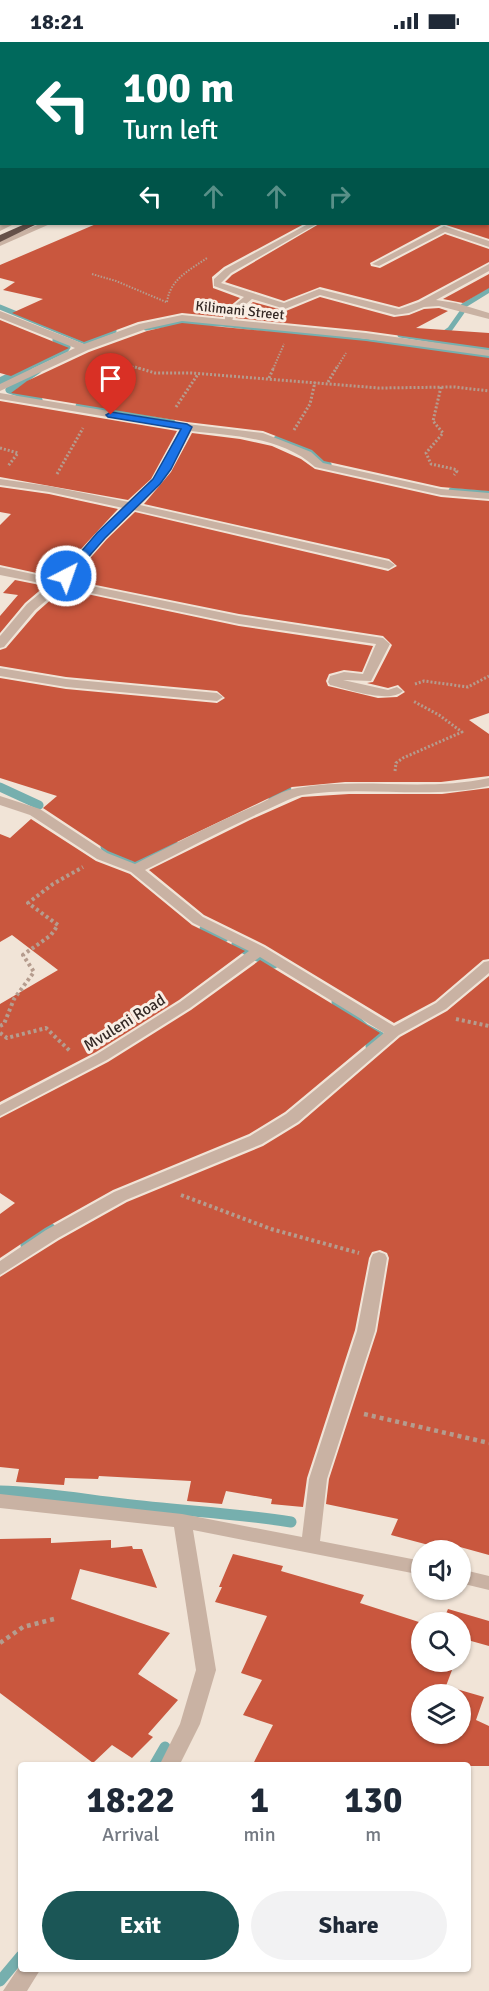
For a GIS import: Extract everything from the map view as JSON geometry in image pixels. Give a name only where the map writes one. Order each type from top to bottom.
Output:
[{"type":"highway","points":[[0,239],[30,225]]},
{"type":"street","points":[[0,314],[84,348]]},
{"type":"street","name":"Kilimani Street","points":[[0,388],[84,348],[143,326],[182,318],[366,336],[489,353]]},
{"type":"street","points":[[0,396],[187,427],[263,436],[307,454],[319,465],[350,474],[441,492],[489,496]]},
{"type":"street","points":[[0,644],[32,607],[57,585],[101,535],[166,469],[187,427]]},
{"type":"street","points":[[2,478],[389,565]]},
{"type":"street","points":[[0,571],[57,585],[239,620],[379,641],[384,644],[367,678],[344,676],[334,679],[334,682],[389,694],[398,691]]},
{"type":"street","points":[[0,672],[66,683],[217,697]]},
{"type":"street","points":[[136,869],[231,821],[297,792],[344,788],[394,790],[471,786],[489,782]]},
{"type":"street","points":[[0,800],[35,812],[102,856],[136,869],[198,920],[259,950],[394,1032]]},
{"type":"street","name":"Mvuleni Road","points":[[0,1111],[75,1072],[185,1005],[259,950]]},
{"type":"street","points":[[0,1269],[72,1223],[120,1196],[256,1140],[292,1118],[394,1032],[441,1006],[489,965]]},
{"type":"street","points":[[310,1545],[318,1479],[366,1331],[379,1258]]},
{"type":"street","points":[[0,1501],[182,1521],[411,1566]]},
{"type":"street","points":[[171,1762],[190,1724],[206,1670],[182,1521]]},
{"type":"street","points":[[471,1579],[489,1583]]},
{"type":"street","points":[[14,1991],[28,1972]]},
{"type":"lane","points":[[0,243],[44,225]]},
{"type":"lane","points":[[311,225],[228,271],[217,281],[217,284],[285,306],[319,292],[395,312],[403,312],[489,267]]},
{"type":"lane","points":[[376,264],[444,229],[489,244]]},
{"type":"lane","points":[[228,322],[230,313],[250,296]]},
{"type":"lane","points":[[422,304],[448,305],[489,316]]},
{"type":"path","points":[[92,274],[116,281],[167,302],[167,294],[175,282],[207,258]]},
{"type":"path","points":[[269,379],[287,339],[300,330]]},
{"type":"path","points":[[328,383],[354,339],[366,336]]},
{"type":"path","points":[[84,348],[121,364],[155,373],[198,374],[379,388],[387,386],[441,387],[489,392]]},
{"type":"path","points":[[174,425],[176,403],[184,392],[193,386],[198,374]]},
{"type":"path","points":[[283,445],[308,406],[315,382]]},
{"type":"path","points":[[441,387],[434,421],[443,433],[426,453],[430,464],[457,471],[441,492]]},
{"type":"path","points":[[49,489],[91,411]]},
{"type":"path","points":[[0,448],[18,453],[2,478]]},
{"type":"path","points":[[398,691],[424,681],[468,687],[489,676]]},
{"type":"path","points":[[394,790],[396,763],[462,732],[439,715],[398,691]]},
{"type":"path","points":[[0,1026],[4,1024],[14,999],[34,972],[23,955],[57,929],[58,925],[28,903],[53,884],[102,856]]},
{"type":"path","points":[[0,1033],[7,1038],[46,1029],[54,1034],[75,1057],[75,1072]]},
{"type":"path","points":[[149,1184],[271,1229],[379,1258]]},
{"type":"path","points":[[340,1410],[386,1418],[489,1443]]},
{"type":"path","points":[[0,1643],[23,1627],[54,1619]]},
{"type":"building","points":[[94,225],[302,225],[224,267],[212,277],[213,288],[240,298],[224,311],[223,317],[182,313],[138,322],[84,342],[12,313],[43,299],[3,290],[15,282],[0,278],[0,265]]},
{"type":"building","points":[[317,225],[441,225],[370,263],[371,266],[380,268],[445,234],[489,249],[489,262],[418,300],[399,307],[320,287],[284,301],[225,282],[232,275]]},
{"type":"building","points":[[446,225],[489,225],[489,239]]},
{"type":"building","points":[[489,274],[489,288],[463,303],[443,299]]},
{"type":"building","points":[[320,297],[394,317],[409,315],[424,309],[439,308],[448,311],[416,328],[489,333],[489,348],[366,331],[235,318],[253,302],[286,311]]},
{"type":"building","points":[[0,320],[69,348],[11,376],[0,373]]},
{"type":"building","points":[[182,323],[366,341],[489,358],[489,491],[441,487],[324,461],[312,450],[263,431],[187,422],[11,393],[27,381],[89,352],[147,331]]},
{"type":"building","points":[[0,401],[177,431],[151,479],[128,500],[0,477]]},
{"type":"building","points":[[192,433],[272,446],[301,459],[315,469],[441,497],[489,501],[489,713],[469,720],[489,734],[489,776],[441,782],[345,782],[292,787],[135,862],[108,851],[43,808],[57,796],[0,778],[0,678],[66,689],[217,703],[225,698],[217,691],[66,677],[0,666],[0,650],[6,648],[37,612],[63,589],[239,626],[373,646],[362,672],[344,670],[329,674],[326,681],[328,686],[378,698],[397,697],[405,692],[398,685],[388,688],[367,683],[373,682],[392,645],[383,636],[239,614],[71,580],[107,539],[135,512],[388,571],[397,566],[389,559],[144,504],[171,472]]},
{"type":"building","points":[[0,487],[49,494],[118,509],[55,577],[0,565],[0,525],[11,514],[0,512]]},
{"type":"building","points":[[15,580],[45,586],[25,603],[0,633],[0,616],[18,595],[3,593]]},
{"type":"building","points":[[489,788],[489,959],[483,960],[435,1001],[394,1023],[265,945],[204,915],[149,870],[302,797],[349,794],[442,794]]},
{"type":"building","points":[[31,819],[96,861],[130,874],[192,925],[245,951],[179,1000],[96,1052],[0,1102],[0,1004],[58,970],[12,935],[0,942],[0,834],[10,838]]},
{"type":"building","points":[[260,960],[380,1033],[285,1112],[249,1134],[113,1190],[45,1228],[0,1258],[0,1214],[15,1203],[0,1193],[0,1118],[108,1062],[191,1010]]},
{"type":"building","points":[[489,976],[489,1555],[471,1550],[471,1540],[411,1540],[391,1535],[398,1519],[326,1504],[329,1479],[377,1331],[389,1258],[387,1253],[380,1250],[372,1252],[369,1258],[355,1330],[307,1478],[303,1507],[271,1504],[272,1499],[226,1491],[222,1504],[187,1501],[191,1481],[99,1476],[98,1479],[65,1478],[64,1485],[16,1482],[19,1469],[0,1467],[0,1277],[59,1240],[127,1202],[263,1146],[299,1124],[400,1037],[447,1011]]},
{"type":"building","points":[[51,1538],[51,1543],[111,1540],[111,1548],[132,1546],[133,1549],[142,1549],[157,1588],[80,1569],[71,1599],[170,1633],[138,1674],[178,1700],[148,1734],[153,1737],[132,1758],[112,1745],[92,1762],[0,1693],[0,1539]]},
{"type":"building","points":[[233,1554],[283,1566],[281,1571],[364,1595],[360,1603],[411,1619],[411,1672],[451,1672],[447,1684],[411,1684],[411,1744],[471,1744],[471,1693],[484,1697],[476,1720],[489,1726],[489,1766],[471,1766],[471,1762],[254,1762],[273,1725],[243,1715],[262,1680],[241,1673],[267,1616],[215,1602]]},
{"type":"building","points":[[471,1616],[489,1621],[489,1646],[471,1641]]},
{"type":"waterway","points":[[463,306],[489,290]]},
{"type":"waterway","points":[[0,307],[85,342],[114,331]]},
{"type":"waterway","points":[[440,336],[450,329],[462,312]]},
{"type":"waterway","points":[[146,328],[177,323],[222,324],[489,356]]},
{"type":"waterway","points":[[400,335],[489,349]]},
{"type":"waterway","points":[[26,369],[66,350],[68,347],[55,340]]},
{"type":"waterway","points":[[0,381],[29,367]]},
{"type":"waterway","points":[[38,370],[9,390],[39,400]]},
{"type":"waterway","points":[[79,406],[172,423]]},
{"type":"waterway","points":[[277,439],[314,451],[319,456],[319,461],[328,465]]},
{"type":"waterway","points":[[452,491],[489,494]]},
{"type":"waterway","points":[[0,787],[39,805]]},
{"type":"waterway","points":[[273,798],[287,790]]},
{"type":"waterway","points":[[105,847],[132,866],[174,845]]},
{"type":"waterway","points":[[202,941],[204,929],[224,938]]},
{"type":"waterway","points":[[236,944],[253,955],[274,964]]},
{"type":"waterway","points":[[336,1002],[365,1028],[380,1036],[370,1046]]},
{"type":"waterway","points":[[25,1245],[51,1228]]},
{"type":"waterway","points":[[0,1491],[46,1494],[291,1522]]},
{"type":"waterway","points":[[156,1762],[165,1747]]},
{"type":"waterway","points":[[0,1981],[18,1960]]},
{"type":"route","points":[[66,576],[101,535],[157,482],[187,427],[111,415]]}]
